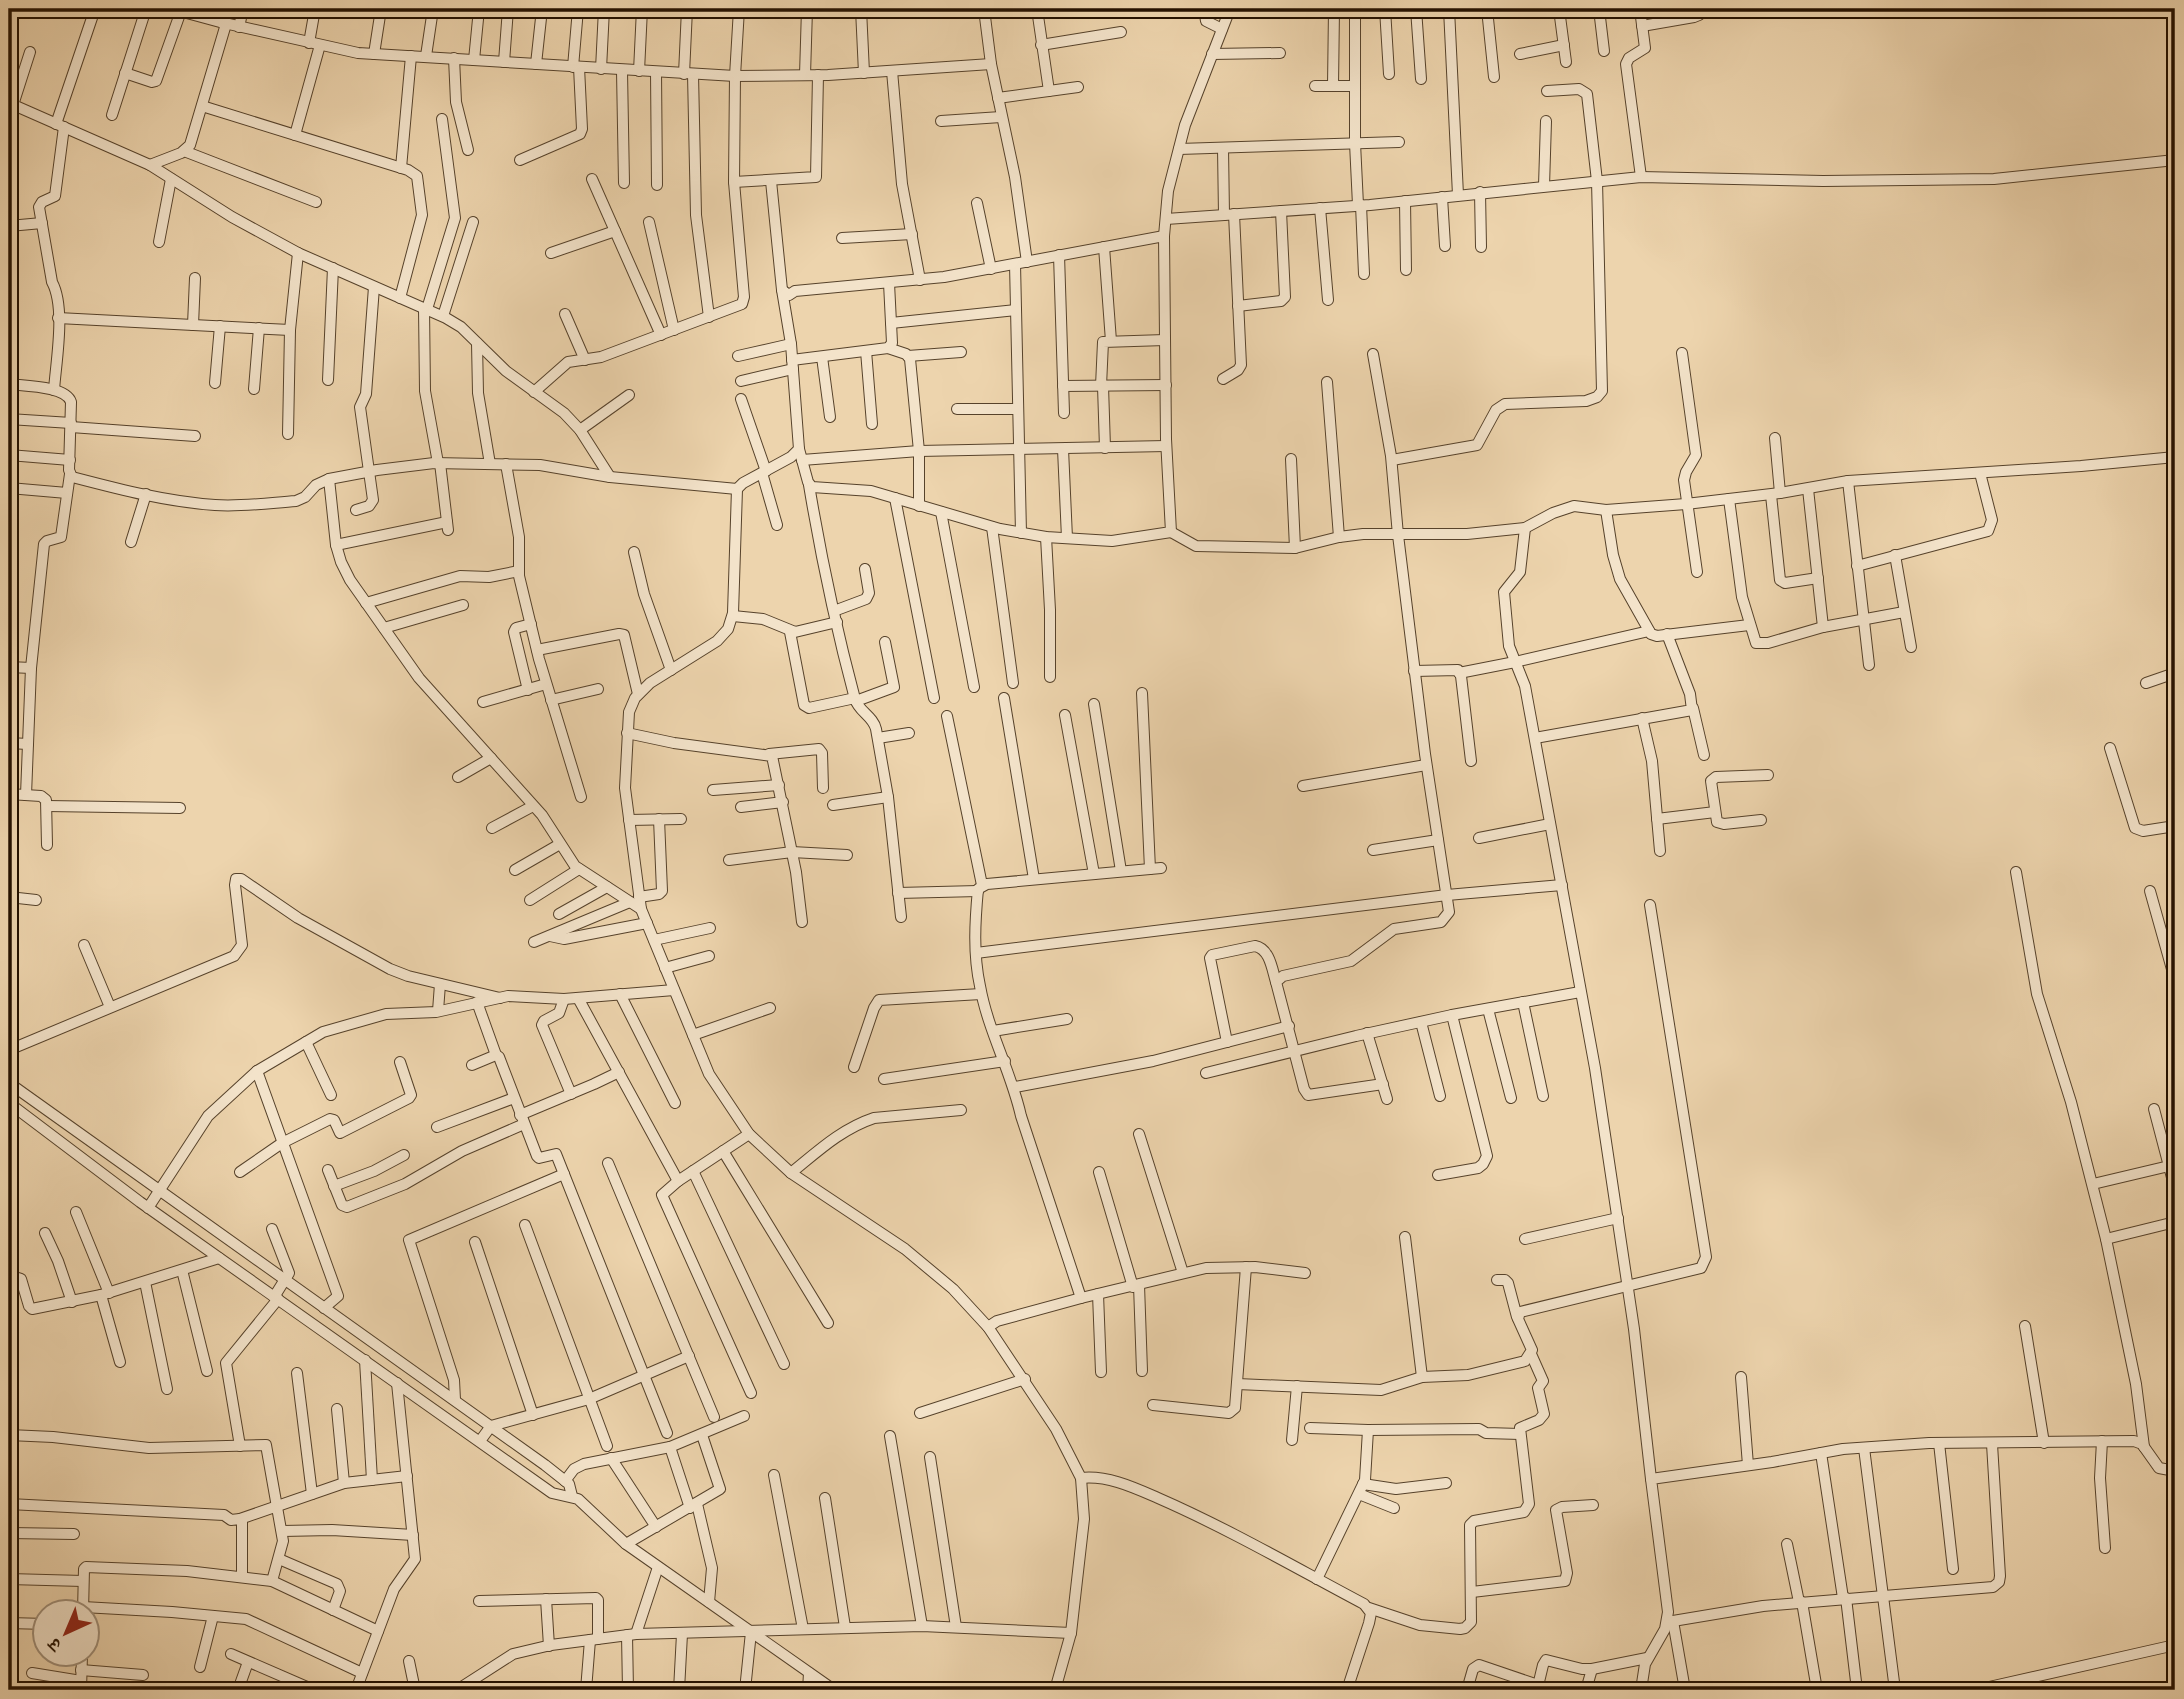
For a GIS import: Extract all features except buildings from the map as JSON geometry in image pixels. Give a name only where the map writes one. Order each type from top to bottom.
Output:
[{"type":"street","points":[[54,390],[57,293],[52,282],[40,204],[55,196],[60,126],[95,9]]},
{"type":"street","points":[[112,115],[146,9]]},
{"type":"street","points":[[239,27],[243,9]]},
{"type":"street","points":[[295,135],[314,44],[315,9]]},
{"type":"street","points":[[374,54],[381,9]]},
{"type":"street","points":[[426,56],[433,9]]},
{"type":"street","points":[[474,60],[479,9]]},
{"type":"street","points":[[504,62],[508,9]]},
{"type":"street","points":[[536,64],[542,9]]},
{"type":"street","points":[[520,160],[582,132],[576,67],[578,9]]},
{"type":"street","points":[[601,69],[604,9]]},
{"type":"street","points":[[639,71],[642,9]]},
{"type":"street","points":[[687,9],[696,215],[709,317]]},
{"type":"street","points":[[534,391],[568,362],[601,357],[740,306],[743,301],[734,183],[739,9]]},
{"type":"street","points":[[805,75],[807,9]]},
{"type":"street","points":[[861,9],[864,73]]},
{"type":"street","points":[[984,9],[991,64],[1015,177],[1027,261]]},
{"type":"street","points":[[1037,9],[1049,91]]},
{"type":"street","points":[[1205,9],[1206,21],[1222,29]]},
{"type":"street","points":[[1171,532],[1166,446],[1164,236],[1168,191],[1185,125],[1230,9]]},
{"type":"street","points":[[1333,86],[1334,9]]},
{"type":"street","points":[[1355,9],[1355,143],[1364,274]]},
{"type":"street","points":[[1385,9],[1389,74]]},
{"type":"street","points":[[1416,9],[1421,79]]},
{"type":"street","points":[[1449,9],[1458,195]]},
{"type":"street","points":[[1487,9],[1494,77]]},
{"type":"street","points":[[1559,9],[1566,62]]},
{"type":"street","points":[[1599,9],[1604,51]]},
{"type":"street","points":[[1640,9],[1645,48],[1629,58],[1626,64],[1641,177]]},
{"type":"street","points":[[1642,26],[1694,17],[1699,15],[1702,9]]},
{"type":"street","points":[[125,74],[156,81],[183,11],[226,24],[358,53],[622,71],[735,76],[818,75],[991,64]]},
{"type":"street","points":[[150,165],[184,151],[190,145],[226,24]]},
{"type":"street","points":[[1041,45],[1121,32]]},
{"type":"street","points":[[1520,54],[1564,46]]},
{"type":"street","points":[[30,52],[11,104],[150,165],[232,217],[298,253],[443,316],[461,327],[506,371],[564,413],[580,430],[610,477]]},
{"type":"street","points":[[1212,54],[1280,53]]},
{"type":"street","points":[[401,168],[411,56]]},
{"type":"street","points":[[454,58],[456,102],[468,150]]},
{"type":"street","points":[[622,71],[624,183]]},
{"type":"street","points":[[892,71],[901,174],[920,280]]},
{"type":"street","points":[[656,72],[657,185]]},
{"type":"street","points":[[734,183],[812,179],[818,174],[818,75]]},
{"type":"street","points":[[1315,86],[1355,86]]},
{"type":"street","points":[[998,99],[1079,87]]},
{"type":"street","points":[[1392,460],[1474,447],[1479,444],[1496,410],[1505,404],[1586,401],[1597,397],[1602,391],[1597,181],[1585,91],[1547,91]]},
{"type":"street","points":[[202,106],[401,168],[418,176],[423,208],[400,298]]},
{"type":"street","points":[[941,121],[1001,117]]},
{"type":"street","points":[[336,545],[448,526],[425,391],[426,309],[456,212],[442,119]]},
{"type":"street","points":[[1544,187],[1546,121]]},
{"type":"street","points":[[1179,149],[1399,142]]},
{"type":"street","points":[[1223,148],[1241,365],[1238,370],[1223,379]]},
{"type":"street","points":[[184,151],[316,202]]},
{"type":"street","points":[[1166,219],[1405,201],[1641,177],[1823,181],[1994,179],[2175,160]]},
{"type":"street","points":[[159,242],[171,178]]},
{"type":"street","points":[[592,179],[660,335]]},
{"type":"street","points":[[771,181],[801,454],[824,572],[856,700],[861,710],[873,720],[878,738],[888,797],[901,917]]},
{"type":"street","points":[[1480,192],[1481,247]]},
{"type":"street","points":[[1442,197],[1445,246]]},
{"type":"street","points":[[1405,201],[1406,270]]},
{"type":"street","points":[[977,203],[991,268]]},
{"type":"street","points":[[1320,208],[1328,300]]},
{"type":"street","points":[[1238,306],[1281,301],[1285,297],[1281,211]]},
{"type":"street","points":[[443,316],[473,222]]},
{"type":"street","points":[[649,222],[674,330]]},
{"type":"street","points":[[9,226],[42,223]]},
{"type":"street","points":[[551,253],[615,231]]},
{"type":"street","points":[[842,238],[912,234]]},
{"type":"street","points":[[782,290],[789,295],[795,291],[920,280],[1164,236]]},
{"type":"street","points":[[1104,247],[1111,341]]},
{"type":"street","points":[[288,434],[290,330],[298,253]]},
{"type":"street","points":[[1059,256],[1064,413]]},
{"type":"street","points":[[1015,264],[1021,533]]},
{"type":"street","points":[[328,380],[333,268]]},
{"type":"street","points":[[193,325],[195,278]]},
{"type":"street","points":[[888,348],[892,343],[889,283]]},
{"type":"street","points":[[356,510],[372,504],[360,407],[366,394],[374,287]]},
{"type":"street","points":[[891,323],[1016,310]]},
{"type":"street","points":[[565,314],[585,360]]},
{"type":"street","points":[[58,318],[290,330]]},
{"type":"street","points":[[215,383],[220,326]]},
{"type":"street","points":[[254,389],[259,328]]},
{"type":"street","points":[[1105,448],[1101,345],[1105,341],[1165,340]]},
{"type":"street","points":[[477,343],[478,393],[490,464]]},
{"type":"street","points":[[738,356],[791,344]]},
{"type":"street","points":[[741,381],[822,357],[888,348],[908,356],[961,352]]},
{"type":"street","points":[[866,351],[872,424]]},
{"type":"street","points":[[1682,353],[1696,455],[1685,475],[1686,504],[1697,572]]},
{"type":"street","points":[[1276,982],[1283,976],[1355,960],[1394,929],[1441,922],[1449,912],[1414,671],[1392,460],[1373,354]]},
{"type":"street","points":[[908,356],[919,452],[919,506]]},
{"type":"street","points":[[822,357],[830,417]]},
{"type":"street","points":[[1327,382],[1339,537]]},
{"type":"street","points":[[9,384],[65,393],[69,397],[71,425],[70,474],[61,537],[44,544],[31,668],[26,795]]},
{"type":"street","points":[[1063,386],[1166,386]]},
{"type":"street","points":[[580,430],[629,395]]},
{"type":"street","points":[[741,399],[777,525]]},
{"type":"street","points":[[957,409],[1018,409]]},
{"type":"street","points":[[9,419],[195,436]]},
{"type":"street","points":[[1775,438],[1780,580],[1785,583],[1818,578]]},
{"type":"street","points":[[1055,1690],[1071,1633],[1083,1519],[1081,1478],[1056,1429],[988,1326],[953,1289],[894,1241],[791,1174],[749,1134],[709,1073],[635,900],[625,788],[629,712],[638,694],[650,682],[718,641],[728,629],[733,615],[737,489],[743,483],[791,457],[801,454],[1166,446]]},
{"type":"street","points":[[1063,449],[1067,538]]},
{"type":"street","points":[[9,455],[70,460]]},
{"type":"street","points":[[809,485],[871,491],[992,527],[1046,537],[1112,541],[1171,532],[1196,546],[1296,548],[1363,534],[1467,534],[1525,528],[1553,513],[1574,506],[1606,510],[1686,504],[1776,494],[1848,481],[2175,457]]},
{"type":"street","points":[[1291,459],[1296,548]]},
{"type":"street","points":[[70,474],[72,477],[107,486],[216,505],[296,501],[305,497],[316,485],[329,479],[439,463],[540,465],[610,477],[737,489]]},
{"type":"street","points":[[506,464],[519,537],[519,571],[546,684],[580,797]]},
{"type":"street","points":[[1857,566],[1988,531],[1993,520],[1980,473]]},
{"type":"street","points":[[329,479],[336,545],[350,580],[425,685],[533,806],[579,869],[607,887],[635,900]]},
{"type":"street","points":[[1848,481],[1869,665]]},
{"type":"street","points":[[9,488],[67,493]]},
{"type":"street","points":[[1808,489],[1823,627]]},
{"type":"street","points":[[131,542],[146,494]]},
{"type":"street","points":[[895,498],[934,698]]},
{"type":"street","points":[[1729,499],[1742,597],[1749,625],[1758,644],[1823,627],[1904,612]]},
{"type":"street","points":[[1606,510],[1620,579],[1649,631],[1657,636],[1749,625]]},
{"type":"street","points":[[941,513],[974,687]]},
{"type":"street","points":[[992,527],[1013,683]]},
{"type":"street","points":[[1525,528],[1520,572],[1504,592],[1508,640],[1525,686],[1535,738],[1618,1217],[1668,1612],[1685,1690]]},
{"type":"street","points":[[1046,537],[1050,677]]},
{"type":"street","points":[[634,552],[644,594],[671,670]]},
{"type":"street","points":[[1895,555],[1911,646]]},
{"type":"street","points":[[733,615],[767,621],[790,632],[799,632],[835,617],[866,599],[869,593],[864,569]]},
{"type":"street","points":[[366,603],[460,576],[489,578],[519,571]]},
{"type":"street","points":[[384,628],[463,605]]},
{"type":"street","points":[[528,690],[514,632],[516,628],[531,624]]},
{"type":"street","points":[[1459,673],[1649,631]]},
{"type":"street","points":[[790,632],[804,705],[809,708],[856,700],[894,687],[885,642]]},
{"type":"street","points":[[1667,634],[1690,694],[1704,755]]},
{"type":"street","points":[[537,650],[624,635],[638,694]]},
{"type":"street","points":[[9,667],[31,668]]},
{"type":"street","points":[[1414,671],[1455,669],[1459,673],[1471,761]]},
{"type":"street","points":[[2146,682],[2175,673]]},
{"type":"street","points":[[484,702],[546,684]]},
{"type":"street","points":[[551,700],[598,689]]},
{"type":"street","points":[[1142,693],[1150,869]]},
{"type":"street","points":[[1004,698],[1034,879]]},
{"type":"street","points":[[1094,704],[1121,872]]},
{"type":"street","points":[[1535,738],[1690,711],[1693,708]]},
{"type":"street","points":[[1065,715],[1094,874]]},
{"type":"street","points":[[947,716],[980,888],[976,953],[981,994],[1015,1087],[1021,1116],[1081,1297]]},
{"type":"street","points":[[1642,718],[1652,761],[1660,851]]},
{"type":"street","points":[[628,733],[769,754],[819,749],[822,754],[824,788]]},
{"type":"street","points":[[878,738],[909,733]]},
{"type":"street","points":[[2173,733],[2175,749]]},
{"type":"street","points":[[9,743],[28,744]]},
{"type":"street","points":[[2110,748],[2135,828],[2143,831],[2175,826]]},
{"type":"street","points":[[769,754],[774,759],[783,802],[802,922]]},
{"type":"street","points":[[458,777],[491,758]]},
{"type":"street","points":[[1303,786],[1426,765]]},
{"type":"street","points":[[1761,820],[1720,824],[1715,812],[1713,779],[1768,775]]},
{"type":"street","points":[[713,790],[779,785]]},
{"type":"street","points":[[9,794],[41,796],[46,800],[47,845]]},
{"type":"street","points":[[833,806],[888,797]]},
{"type":"street","points":[[741,807],[783,802]]},
{"type":"street","points":[[47,806],[180,808]]},
{"type":"street","points":[[492,828],[533,806]]},
{"type":"street","points":[[1657,819],[1715,812]]},
{"type":"street","points":[[534,942],[635,900],[659,894],[662,891],[659,819]]},
{"type":"street","points":[[629,820],[681,819]]},
{"type":"street","points":[[1479,838],[1550,824]]},
{"type":"street","points":[[1373,850],[1438,840]]},
{"type":"street","points":[[515,870],[560,844]]},
{"type":"street","points":[[729,860],[792,852],[847,855]]},
{"type":"street","points":[[898,893],[980,888],[1034,879],[1161,868]]},
{"type":"street","points":[[530,900],[579,869]]},
{"type":"street","points":[[2016,872],[2037,994],[2093,1184],[2106,1239],[2136,1384],[2144,1447]]},
{"type":"street","points":[[9,1050],[226,959],[239,951],[242,945],[236,879],[241,879],[298,918],[408,976],[500,998]]},
{"type":"street","points":[[976,953],[1447,895],[1562,885]]},
{"type":"street","points":[[559,914],[607,887]]},
{"type":"street","points":[[2150,891],[2175,980]]},
{"type":"street","points":[[9,897],[36,900]]},
{"type":"street","points":[[1517,1317],[1525,1310],[1701,1268],[1706,1257],[1650,905]]},
{"type":"street","points":[[550,936],[564,939],[647,923]]},
{"type":"street","points":[[654,940],[710,928]]},
{"type":"street","points":[[84,946],[110,1007]]},
{"type":"street","points":[[1227,1042],[1210,958],[1212,955],[1261,947],[1266,953],[1276,982],[1304,1089],[1308,1095],[1383,1084]]},
{"type":"street","points":[[665,968],[709,956]]},
{"type":"street","points":[[438,1011],[440,984]]},
{"type":"street","points":[[148,1208],[208,1116],[257,1071],[323,1032],[386,1014],[438,1011],[508,996],[564,999],[674,990]]},
{"type":"street","points":[[1206,1073],[1367,1033],[1580,992]]},
{"type":"street","points":[[854,1068],[879,1000],[981,994]]},
{"type":"street","points":[[620,995],[675,1102]]},
{"type":"street","points":[[578,998],[678,1181]]},
{"type":"street","points":[[564,999],[559,1013],[544,1021],[542,1025],[570,1094]]},
{"type":"street","points":[[477,1002],[538,1158],[555,1153],[667,1433]]},
{"type":"street","points":[[1523,1002],[1543,1096]]},
{"type":"street","points":[[693,1035],[770,1008]]},
{"type":"street","points":[[1488,1009],[1511,1098]]},
{"type":"street","points":[[1438,1175],[1478,1168],[1487,1156],[1452,1015]]},
{"type":"street","points":[[993,1031],[1067,1018]]},
{"type":"street","points":[[1421,1022],[1440,1096]]},
{"type":"street","points":[[1015,1087],[1109,1071],[1289,1027]]},
{"type":"street","points":[[1367,1033],[1387,1099]]},
{"type":"street","points":[[306,1042],[331,1095]]},
{"type":"street","points":[[472,1065],[496,1055]]},
{"type":"street","points":[[884,1079],[1005,1061]]},
{"type":"street","points":[[240,1172],[282,1143],[330,1119],[334,1120],[340,1133],[410,1098],[400,1062]]},
{"type":"street","points":[[257,1071],[338,1296],[324,1308]]},
{"type":"street","points":[[328,1170],[341,1205],[347,1207],[405,1184],[455,1154],[570,1094],[619,1072]]},
{"type":"street","points":[[9,1083],[550,1468],[571,1486],[572,1496]]},
{"type":"street","points":[[437,1127],[514,1098]]},
{"type":"street","points":[[9,1103],[148,1208],[552,1493],[561,1497],[572,1496],[586,1505],[626,1544],[834,1690]]},
{"type":"street","points":[[2154,1109],[2175,1189]]},
{"type":"street","points":[[791,1174],[857,1124],[874,1118],[961,1110]]},
{"type":"street","points":[[749,1134],[678,1181],[663,1192],[662,1197],[751,1393]]},
{"type":"street","points":[[1139,1134],[1183,1273]]},
{"type":"street","points":[[723,1151],[828,1323]]},
{"type":"street","points":[[334,1186],[374,1171],[404,1155]]},
{"type":"street","points":[[608,1163],[714,1417]]},
{"type":"street","points":[[2093,1184],[2169,1166]]},
{"type":"street","points":[[693,1171],[784,1364]]},
{"type":"street","points":[[1099,1171],[1136,1286],[1142,1371]]},
{"type":"street","points":[[455,1400],[454,1380],[409,1240],[564,1174]]},
{"type":"street","points":[[76,1212],[105,1294],[120,1362]]},
{"type":"street","points":[[1525,1239],[1618,1217]]},
{"type":"street","points":[[2106,1239],[2175,1222]]},
{"type":"street","points":[[525,1225],[607,1446]]},
{"type":"street","points":[[240,1446],[226,1363],[276,1298],[289,1272],[272,1229]]},
{"type":"street","points":[[45,1233],[72,1302]]},
{"type":"street","points":[[1405,1237],[1422,1377]]},
{"type":"street","points":[[475,1242],[533,1415]]},
{"type":"street","points":[[9,1281],[21,1279],[32,1308],[105,1294],[219,1258]]},
{"type":"street","points":[[988,1326],[1081,1297],[1206,1268],[1246,1267],[1305,1273]]},
{"type":"street","points":[[1153,1405],[1229,1413],[1235,1408],[1246,1267]]},
{"type":"street","points":[[182,1270],[207,1371]]},
{"type":"street","points":[[1081,1478],[1102,1478],[1191,1512],[1369,1608],[1420,1625],[1465,1628],[1471,1622],[1470,1525],[1474,1521],[1524,1511],[1528,1507],[1521,1426],[1539,1420],[1544,1414],[1538,1388],[1543,1381],[1517,1317],[1508,1283],[1497,1280]]},
{"type":"street","points":[[145,1283],[167,1389]]},
{"type":"street","points":[[1098,1294],[1101,1372]]},
{"type":"street","points":[[2025,1326],[2043,1443]]},
{"type":"street","points":[[1237,1384],[1381,1390],[1422,1377],[1477,1373],[1525,1360],[1531,1354]]},
{"type":"street","points":[[480,1441],[491,1426],[589,1399],[689,1356]]},
{"type":"street","points":[[365,1360],[372,1480]]},
{"type":"street","points":[[298,1373],[312,1493]]},
{"type":"street","points":[[1741,1377],[1748,1465]]},
{"type":"street","points":[[920,1413],[1025,1379]]},
{"type":"street","points":[[356,1690],[398,1581],[414,1561],[397,1383]]},
{"type":"street","points":[[1292,1440],[1297,1387]]},
{"type":"street","points":[[337,1409],[344,1483]]},
{"type":"street","points":[[564,1479],[579,1467],[670,1447],[744,1416]]},
{"type":"street","points":[[1310,1428],[1479,1429],[1486,1433],[1520,1434]]},
{"type":"street","points":[[1317,1579],[1361,1489],[1367,1470],[1368,1430]]},
{"type":"street","points":[[9,1435],[149,1448],[268,1446],[282,1531],[282,1547],[272,1581]]},
{"type":"street","points":[[626,1544],[720,1489],[702,1435]]},
{"type":"street","points":[[890,1436],[922,1626]]},
{"type":"street","points":[[2102,1441],[2105,1548]]},
{"type":"street","points":[[1651,1479],[1821,1453],[1939,1443],[2134,1441],[2144,1447],[2159,1468],[2175,1471]]},
{"type":"street","points":[[1939,1443],[1953,1569]]},
{"type":"street","points":[[1642,1690],[1643,1669],[1647,1658],[1670,1622],[1763,1606],[1989,1588],[1997,1584],[2000,1576],[1992,1444]]},
{"type":"street","points":[[670,1447],[694,1506],[712,1568],[709,1602]]},
{"type":"street","points":[[1864,1448],[1895,1690]]},
{"type":"street","points":[[1821,1453],[1857,1690]]},
{"type":"street","points":[[930,1457],[956,1627]]},
{"type":"street","points":[[611,1458],[656,1527]]},
{"type":"street","points":[[774,1475],[803,1629]]},
{"type":"street","points":[[9,1504],[224,1515],[229,1519],[240,1519],[344,1483],[407,1476]]},
{"type":"street","points":[[1361,1489],[1395,1489],[1446,1483]]},
{"type":"street","points":[[1361,1489],[1394,1508]]},
{"type":"street","points":[[825,1498],[845,1627]]},
{"type":"street","points":[[1472,1592],[1565,1581],[1567,1573],[1556,1510],[1562,1507],[1593,1505]]},
{"type":"street","points":[[240,1519],[242,1577]]},
{"type":"street","points":[[282,1531],[332,1530],[413,1535]]},
{"type":"street","points":[[9,1533],[74,1534]]},
{"type":"street","points":[[1787,1544],[1817,1690]]},
{"type":"street","points":[[279,1559],[337,1584],[340,1591],[333,1610]]},
{"type":"street","points":[[83,1598],[86,1567],[242,1577],[272,1581],[378,1631]]},
{"type":"street","points":[[628,1690],[632,1635],[658,1567]]},
{"type":"street","points":[[9,1579],[83,1581]]},
{"type":"street","points":[[479,1601],[597,1598],[586,1690]]},
{"type":"street","points":[[546,1599],[548,1646]]},
{"type":"street","points":[[1347,1690],[1369,1623],[1369,1608]]},
{"type":"street","points":[[102,1610],[246,1619],[362,1673]]},
{"type":"street","points":[[200,1667],[213,1616]]},
{"type":"street","points":[[9,1623],[32,1624]]},
{"type":"street","points":[[457,1690],[475,1685],[513,1654],[548,1646],[632,1635],[922,1626],[1071,1633]]},
{"type":"street","points":[[745,1690],[751,1632]]},
{"type":"street","points":[[679,1690],[682,1634]]},
{"type":"street","points":[[1976,1690],[2175,1645]]},
{"type":"street","points":[[231,1654],[290,1685],[314,1690]]},
{"type":"street","points":[[1467,1690],[1473,1669],[1479,1665],[1537,1688],[1546,1660],[1592,1669],[1647,1658]]},
{"type":"street","points":[[409,1661],[415,1690]]},
{"type":"street","points":[[238,1690],[248,1662]]},
{"type":"street","points":[[1586,1690],[1592,1669]]},
{"type":"street","points":[[32,1673],[81,1686],[82,1670],[143,1675]]},
{"type":"street","points":[[808,1690],[809,1673]]}]
